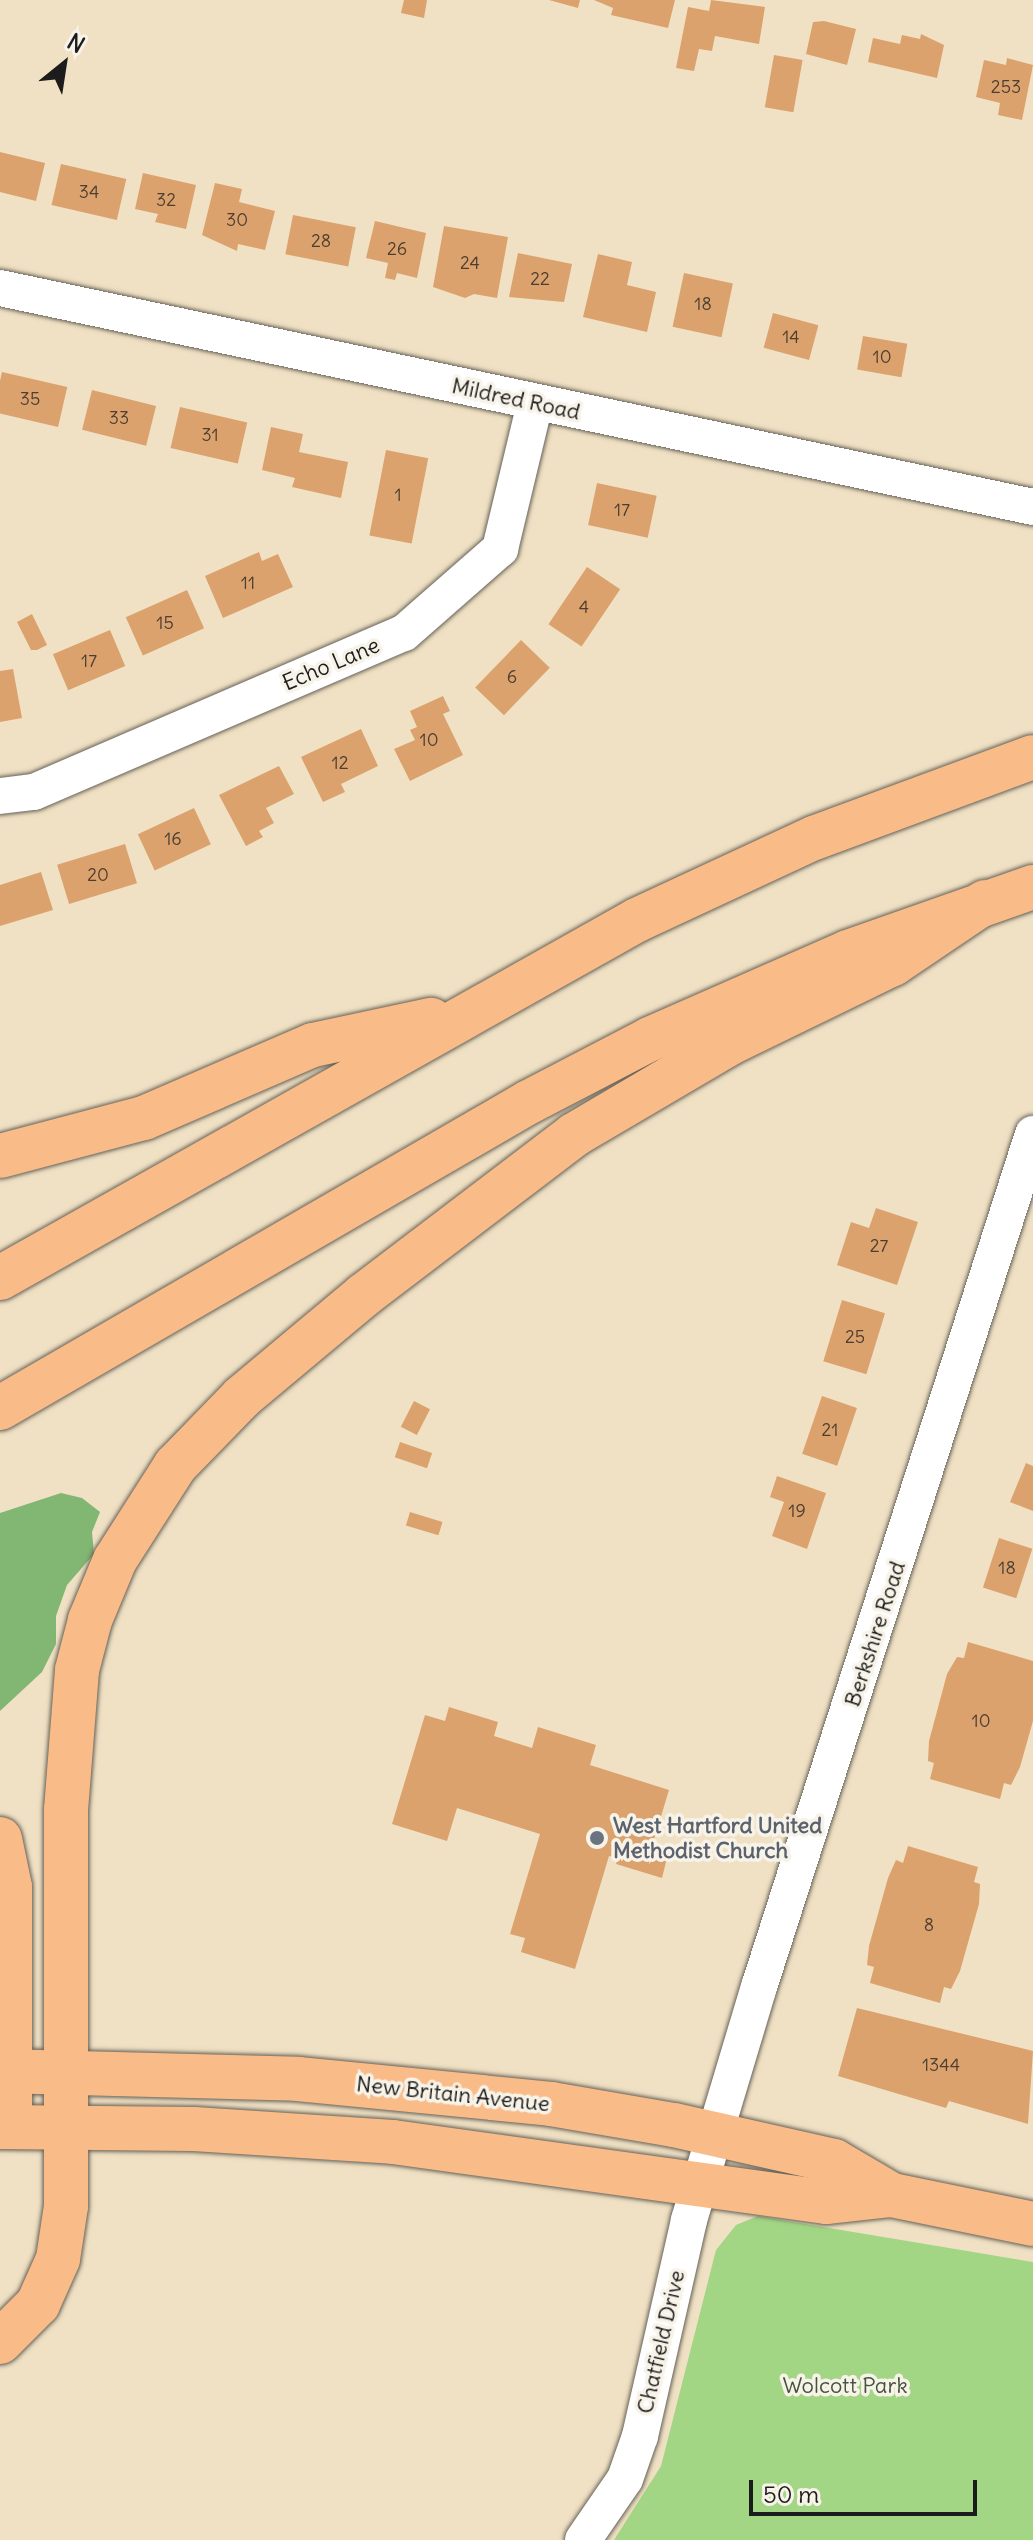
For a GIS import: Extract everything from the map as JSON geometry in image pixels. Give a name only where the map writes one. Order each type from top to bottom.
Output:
[{"type":"main road","points":[[0,1278],[461,1015],[626,925],[772,856],[1033,757]]},
{"type":"main road","points":[[0,1408],[592,1068],[773,983],[985,902],[1033,887]]},
{"type":"main road","points":[[0,2342],[38,2304],[58,2259],[66,2206],[66,1810],[77,1670],[90,1620],[115,1560],[175,1466],[209,1428],[303,1346],[561,1144],[730,1043],[893,964],[985,902]]},
{"type":"main road","points":[[0,1156],[144,1118],[313,1045],[461,1015]]},
{"type":"main road","points":[[0,1839],[10,1887],[5,2126]]},
{"type":"main road","name":"New Britain Avenue","points":[[5,2071],[245,2076],[419,2089],[573,2107],[834,2161],[892,2195]]},
{"type":"main road","name":"New Britain Avenue","points":[[5,2126],[368,2140],[701,2182],[826,2202],[892,2195],[1033,2224]]},
{"type":"street","name":"Mildred Road","points":[[0,288],[1033,507]]},
{"type":"street","name":"Echo Lane","points":[[0,796],[34,792],[404,633],[500,549],[535,403]]},
{"type":"street","name":"Berkshire Road","points":[[715,2134],[1033,1134]]},
{"type":"street","name":"Chatfield Drive","points":[[583,2540],[625,2479],[640,2436],[715,2134]]},
{"type":"green space","points":[[61,1493],[82,1498],[100,1512],[92,1532],[94,1554],[67,1585],[56,1616],[56,1644],[42,1672],[0,1711],[0,1513]]},
{"type":"green space","name":"Wolcott Park","points":[[758,2216],[1033,2262],[1033,2540],[614,2540],[661,2466],[716,2250],[736,2225]]},
{"type":"building","points":[[404,0],[427,0],[424,18],[401,13]]},
{"type":"building","points":[[549,0],[580,0],[578,8]]},
{"type":"building","points":[[594,0],[675,0],[668,28],[611,15],[613,8]]},
{"type":"building","points":[[711,0],[765,7],[759,44],[715,36],[712,51],[699,49],[694,71],[676,68],[688,7],[709,11]]},
{"type":"building","points":[[824,21],[856,29],[847,65],[806,54],[813,22]]},
{"type":"building","points":[[921,34],[944,45],[937,78],[868,62],[873,38],[900,44],[902,35],[920,39]]},
{"type":"building","points":[[774,55],[803,60],[793,112],[765,107]]},
{"type":"building","points":[[1007,58],[1033,65],[1022,120],[998,115],[1000,103],[976,97],[984,60],[1006,65]]},
{"type":"building","points":[[0,152],[45,163],[36,201],[0,192]]},
{"type":"building","points":[[61,164],[126,179],[117,220],[52,205]]},
{"type":"building","points":[[143,173],[196,185],[186,229],[155,222],[158,214],[135,209]]},
{"type":"building","points":[[215,183],[242,189],[239,202],[275,211],[265,250],[238,244],[237,251],[202,235]]},
{"type":"building","points":[[293,215],[356,227],[348,266],[285,254]]},
{"type":"building","points":[[375,221],[426,233],[417,278],[397,273],[395,280],[385,278],[388,263],[366,258]]},
{"type":"building","points":[[444,226],[508,237],[497,298],[474,294],[465,298],[433,287]]},
{"type":"building","points":[[518,253],[572,264],[564,302],[509,297]]},
{"type":"building","points":[[598,254],[632,262],[627,285],[656,292],[647,332],[583,317]]},
{"type":"building","points":[[684,273],[733,283],[721,337],[673,327]]},
{"type":"building","points":[[773,313],[818,325],[809,360],[764,348]]},
{"type":"building","points":[[863,336],[907,344],[901,377],[857,369]]},
{"type":"building","points":[[2,372],[67,387],[58,427],[0,414]]},
{"type":"building","points":[[92,390],[156,406],[146,446],[82,430]]},
{"type":"building","points":[[180,407],[247,423],[238,463],[171,448]]},
{"type":"building","points":[[271,427],[303,434],[299,452],[348,462],[341,498],[292,487],[295,478],[262,470]]},
{"type":"building","points":[[386,450],[428,458],[412,544],[369,535]]},
{"type":"building","points":[[597,483],[657,496],[648,538],[588,525]]},
{"type":"building","points":[[259,552],[262,561],[278,554],[293,587],[223,618],[205,576]]},
{"type":"building","points":[[587,567],[620,589],[582,647],[548,624]]},
{"type":"building","points":[[187,590],[204,628],[143,656],[126,617]]},
{"type":"building","points":[[32,614],[47,645],[37,650],[31,650],[17,622]]},
{"type":"building","points":[[110,630],[125,666],[68,690],[53,654]]},
{"type":"building","points":[[521,640],[550,668],[504,715],[475,687]]},
{"type":"building","points":[[13,669],[22,718],[0,722],[0,671]]},
{"type":"building","points":[[443,696],[450,711],[443,714],[463,755],[410,781],[394,749],[415,740],[410,730],[417,727],[410,711]]},
{"type":"building","points":[[361,729],[378,766],[341,784],[345,792],[323,802],[301,757]]},
{"type":"building","points":[[279,766],[294,794],[266,808],[274,823],[259,831],[263,837],[246,846],[219,795]]},
{"type":"building","points":[[194,808],[211,844],[155,870],[138,834]]},
{"type":"building","points":[[125,844],[137,883],[69,904],[57,865]]},
{"type":"building","points":[[41,872],[53,910],[0,926],[0,885]]},
{"type":"building","points":[[876,1208],[918,1222],[897,1285],[837,1265],[851,1222],[869,1228]]},
{"type":"building","points":[[842,1300],[885,1313],[866,1374],[823,1361]]},
{"type":"building","points":[[822,1396],[857,1408],[837,1466],[802,1454]]},
{"type":"building","points":[[414,1401],[430,1409],[417,1435],[401,1427]]},
{"type":"building","points":[[400,1442],[432,1453],[427,1468],[395,1457]]},
{"type":"building","points":[[1026,1463],[1033,1466],[1033,1511],[1010,1502]]},
{"type":"building","points":[[777,1476],[826,1493],[807,1549],[772,1536],[784,1502],[770,1497]]},
{"type":"building","points":[[410,1512],[443,1522],[438,1535],[406,1525]]},
{"type":"building","points":[[999,1538],[1032,1549],[1016,1598],[983,1587]]},
{"type":"building","points":[[968,1642],[1033,1661],[1033,1721],[1020,1767],[1011,1785],[1004,1783],[1000,1799],[930,1779],[934,1763],[928,1761],[929,1741],[947,1674],[957,1657],[964,1658]]},
{"type":"building","name":"West Hartford United Methodist Church","points":[[449,1707],[498,1722],[494,1736],[532,1748],[538,1727],[596,1745],[590,1765],[669,1790],[650,1853],[667,1858],[662,1878],[616,1864],[618,1858],[609,1856],[575,1969],[521,1952],[525,1938],[510,1934],[540,1834],[457,1808],[447,1841],[392,1824],[425,1715],[445,1721]]},
{"type":"building","points":[[908,1846],[978,1867],[974,1882],[980,1884],[979,1904],[960,1971],[951,1989],[944,1987],[940,2003],[870,1983],[874,1967],[867,1965],[869,1946],[888,1878],[896,1860],[903,1863]]},
{"type":"building","points":[[857,2008],[1033,2051],[1028,2124],[949,2101],[946,2108],[838,2076]]},
{"type":"place","name":"West Hartford United Methodist Church","points":[[597,1838]]}]
